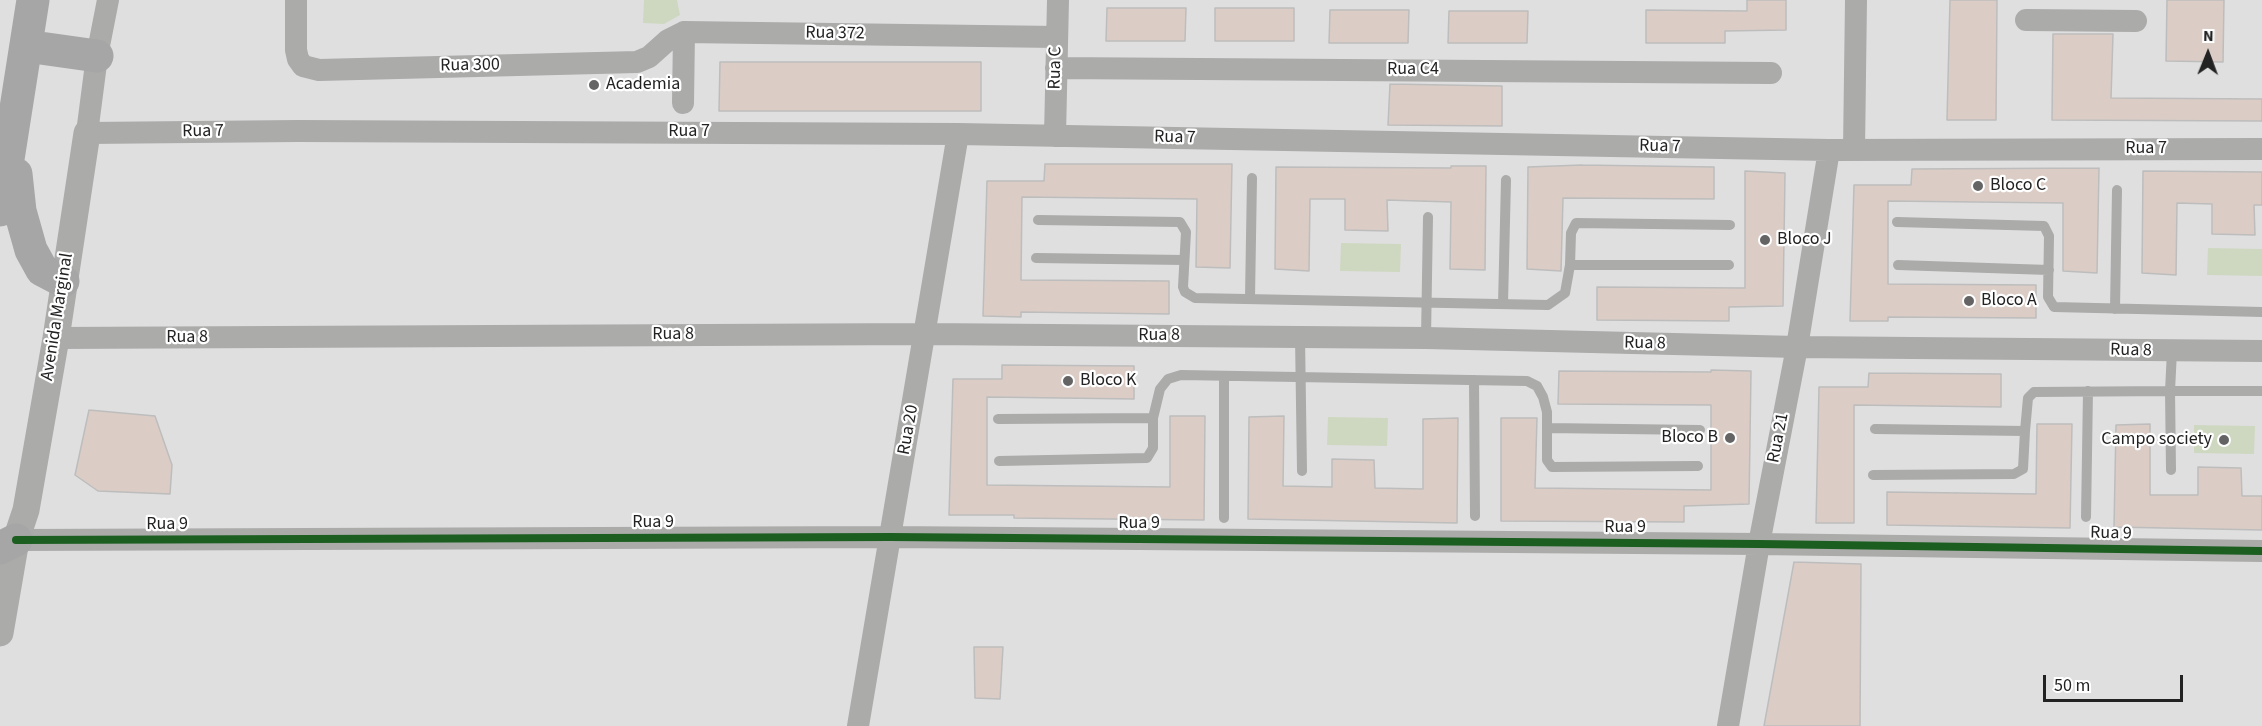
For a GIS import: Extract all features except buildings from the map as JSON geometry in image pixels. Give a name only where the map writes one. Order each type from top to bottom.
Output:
[{"type":"highway","points":[[0,210],[33,0]]},
{"type":"highway","points":[[26,45],[97,56]]},
{"type":"highway","points":[[13,130],[20,211],[31,250],[42,270],[63,281]]},
{"type":"street","name":"Avenida Marginal","points":[[0,633],[8,544],[26,510],[56,338],[97,56],[108,0]]},
{"type":"street","name":"Rua 300","points":[[296,0],[296,50],[303,66],[319,70],[637,62],[649,57],[675,35],[684,32]]},
{"type":"street","name":"Rua C","points":[[1055,136],[1058,0]]},
{"type":"street","points":[[1854,150],[1856,0]]},
{"type":"street","points":[[2026,20],[2136,21]]},
{"type":"street","name":"Rua 372","points":[[684,32],[1057,37]]},
{"type":"street","points":[[683,103],[684,32]]},
{"type":"street","name":"Rua C4","points":[[1056,68],[1770,73]]},
{"type":"street","name":"Rua 7","points":[[87,133],[298,131],[958,134],[1829,150],[2262,149]]},
{"type":"street","name":"Rua 20","points":[[858,726],[958,134]]},
{"type":"street","name":"Rua 21","points":[[1728,726],[1759,544],[1797,348],[1829,150]]},
{"type":"street","name":"Rua 8","points":[[56,338],[925,334],[1426,338],[1797,348],[2262,351]]},
{"type":"street","name":"Rua 9","points":[[8,544],[890,537],[1759,544],[2262,551]]},
{"type":"lane","points":[[1250,298],[1252,178]]},
{"type":"lane","points":[[1503,304],[1506,180]]},
{"type":"lane","points":[[2115,309],[2117,190]]},
{"type":"lane","points":[[1426,338],[1428,217]]},
{"type":"lane","points":[[1038,220],[1180,222],[1185,232],[1183,287],[1189,296],[1548,305],[1558,301],[1565,293],[1570,265],[1571,233],[1576,223],[1730,225]]},
{"type":"lane","points":[[1898,222],[2044,226],[2049,236],[2048,297],[2054,307],[2262,312]]},
{"type":"lane","points":[[1036,258],[1184,260]]},
{"type":"lane","points":[[1570,265],[1730,265]]},
{"type":"lane","points":[[1898,265],[2049,270]]},
{"type":"lane","points":[[1300,337],[1302,471]]},
{"type":"lane","points":[[2171,470],[2172,351]]},
{"type":"lane","points":[[999,461],[1148,458],[1153,448],[1153,418],[1160,389],[1168,379],[1181,375],[1527,381],[1537,386],[1547,412],[1547,460],[1552,467],[1698,466]]},
{"type":"lane","points":[[1224,376],[1224,519]]},
{"type":"lane","points":[[1474,380],[1475,516]]},
{"type":"lane","points":[[2086,516],[2088,391]]},
{"type":"lane","points":[[1873,475],[2014,474],[2023,469],[2028,398],[2034,392],[2262,391]]},
{"type":"lane","points":[[998,419],[1153,418]]},
{"type":"lane","points":[[1547,428],[1700,430]]},
{"type":"lane","points":[[1875,429],[2025,431]]},
{"type":"green space","points":[[644,0],[677,0],[680,15],[664,24],[643,23]]},
{"type":"green space","points":[[1341,243],[1401,244],[1400,272],[1340,271]]},
{"type":"green space","points":[[2208,248],[2262,249],[2262,276],[2207,275]]},
{"type":"green space","points":[[1328,417],[1388,418],[1387,446],[1327,445]]},
{"type":"green space","name":"Campo society","points":[[2194,425],[2255,426],[2254,454],[2194,453]]},
{"type":"cycle path","points":[[16,540],[890,537],[1759,544],[2262,551]]},
{"type":"place","name":"Academia","points":[[594,85]]},
{"type":"place","name":"Bloco C","points":[[1978,186]]},
{"type":"place","name":"Bloco J","points":[[1765,240]]},
{"type":"place","name":"Bloco A","points":[[1969,301]]},
{"type":"place","name":"Bloco K","points":[[1068,381]]},
{"type":"place","name":"Bloco B","points":[[1730,438]]},
{"type":"place","name":"Campo society","points":[[2224,440]]}]
